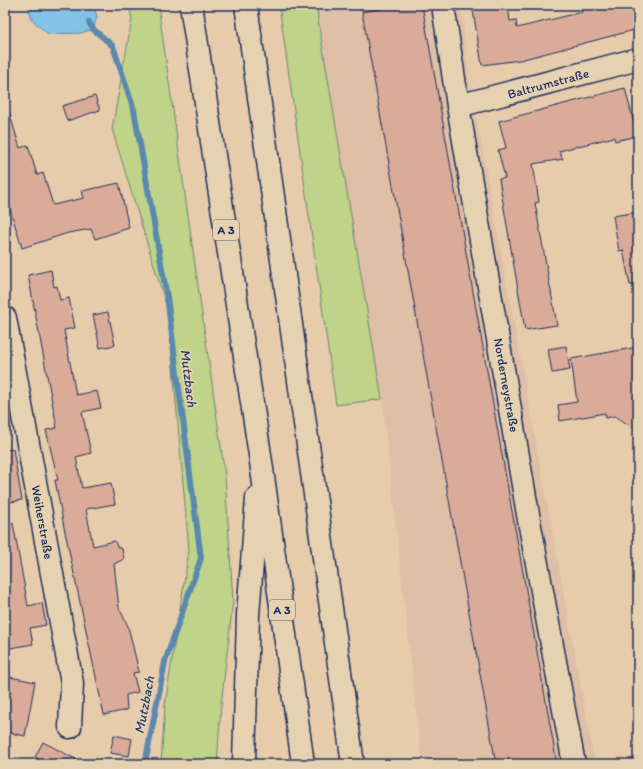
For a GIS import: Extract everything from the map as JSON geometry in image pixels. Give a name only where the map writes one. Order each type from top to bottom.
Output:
[{"type":"main road","name":"A 3","points":[[191,5],[260,455],[304,764]]},
{"type":"main road","points":[[246,5],[353,764]]},
{"type":"main road","name":"Norderneystraße","points":[[443,5],[458,106],[530,526],[574,764]]},
{"type":"main road","name":"Baltrumstraße","points":[[458,106],[638,59]]},
{"type":"main road","name":"Weiherstraße","points":[[5,318],[72,683],[70,727]]},
{"type":"main road","points":[[244,764],[248,616],[260,455]]},
{"type":"main road","points":[[346,716],[364,764]]},
{"type":"shaded area","points":[[317,5],[461,5],[469,77],[595,764],[422,764],[382,399],[318,20]]},
{"type":"green space","points":[[129,5],[158,5],[225,475],[233,601],[221,705],[217,764],[161,764],[165,705],[189,550],[168,311],[112,129],[132,19]]},
{"type":"green space","points":[[279,5],[317,5],[318,20],[382,399],[336,405]]},
{"type":"water","points":[[28,5],[94,5],[97,17],[93,29],[81,33],[48,34],[32,20]]},
{"type":"building","points":[[402,5],[422,5],[557,764],[496,764],[362,12]]},
{"type":"building","points":[[472,5],[508,5],[510,21],[516,20],[517,28],[582,12],[580,5],[638,5],[638,29],[520,60],[482,65]]},
{"type":"building","points":[[625,88],[637,136],[615,141],[614,137],[559,151],[563,159],[533,164],[539,202],[535,203],[557,325],[525,330],[499,179],[505,178],[498,150],[506,148],[499,121]]},
{"type":"building","points":[[95,96],[100,110],[67,121],[62,106]]},
{"type":"building","points":[[5,112],[9,112],[20,148],[28,145],[37,175],[43,173],[53,205],[84,198],[82,191],[119,183],[129,228],[95,239],[91,229],[68,233],[22,248],[5,193]]},
{"type":"building","points":[[638,212],[638,285],[630,285],[623,250],[619,251],[613,216]]},
{"type":"building","points":[[51,270],[54,287],[57,286],[60,300],[69,298],[75,328],[64,330],[76,395],[97,391],[101,408],[82,412],[91,453],[76,457],[82,488],[111,483],[115,504],[86,509],[93,546],[115,541],[117,547],[122,549],[124,559],[114,564],[119,608],[128,626],[139,672],[133,673],[138,692],[126,695],[127,710],[104,715],[64,527],[55,480],[58,480],[46,430],[57,428],[28,275]]},
{"type":"building","points":[[108,312],[115,345],[100,348],[93,315]]},
{"type":"building","points":[[566,346],[570,370],[552,373],[548,349]]},
{"type":"building","points":[[638,347],[638,431],[615,416],[606,418],[605,413],[560,421],[558,405],[577,402],[571,359]]},
{"type":"building","points":[[13,449],[22,500],[5,503],[5,450]]},
{"type":"building","points":[[5,523],[13,523],[28,606],[42,603],[46,625],[30,628],[33,644],[5,649]]},
{"type":"building","points":[[5,676],[35,682],[25,736],[5,732]]},
{"type":"building","points":[[114,735],[132,739],[129,756],[110,753]]},
{"type":"building","points":[[43,742],[85,764],[48,764],[35,757]]},
{"type":"waterway","name":"Mutzbach","points":[[89,22],[93,29],[113,46],[134,110],[167,297],[201,558],[165,662],[145,764]]}]
